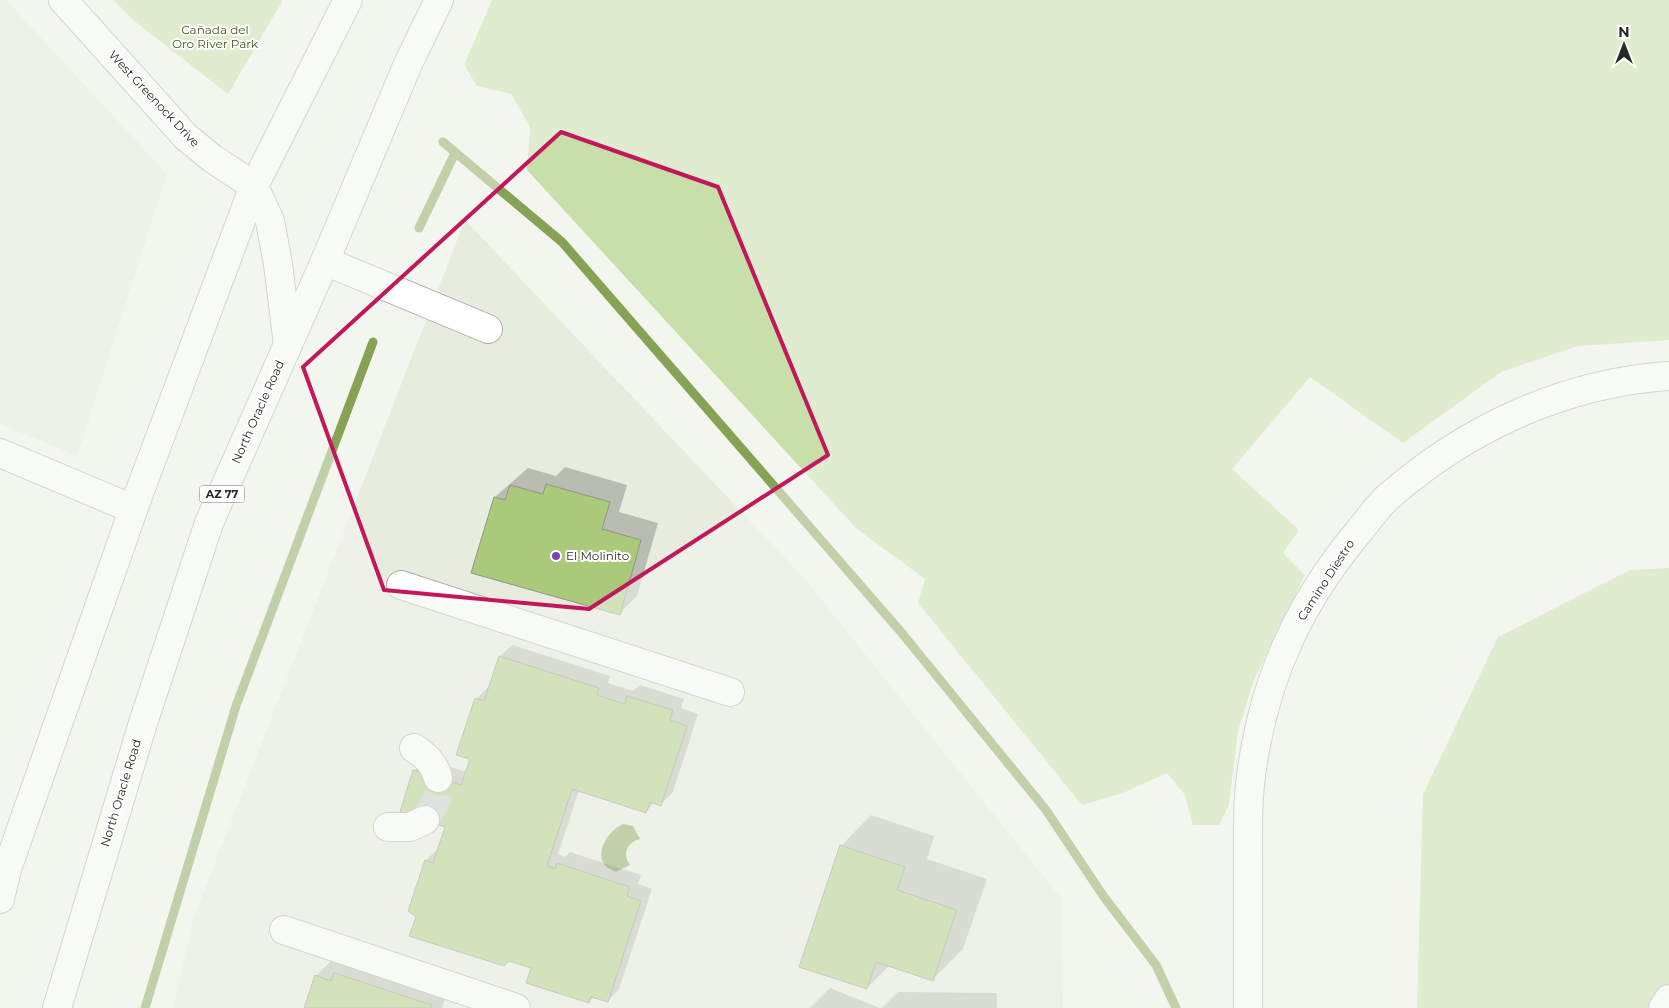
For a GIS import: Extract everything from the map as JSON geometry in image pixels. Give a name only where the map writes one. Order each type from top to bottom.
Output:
[{"type":"main road","name":"West Greenock Drive","points":[[63,0],[186,137],[213,159],[254,186]]},
{"type":"main road","points":[[0,899],[11,860],[133,509],[254,186],[348,0]]},
{"type":"main road","name":"North Oracle Road","points":[[57,1008],[143,722],[209,523],[325,261],[408,64],[439,0]]},
{"type":"main road","points":[[254,186],[270,221],[278,264],[288,345]]},
{"type":"main road","points":[[325,261],[488,329]]},
{"type":"main road","name":"Camino Diestro","points":[[1248,1008],[1248,797],[1253,761],[1267,692],[1281,656],[1308,602],[1339,556],[1387,498],[1441,456],[1500,420],[1533,406],[1566,396],[1640,379],[1669,376]]},
{"type":"main road","points":[[0,453],[133,509]]},
{"type":"main road","points":[[401,585],[730,692]]},
{"type":"main road","points":[[414,748],[428,758],[436,770],[438,778]]},
{"type":"main road","points":[[388,827],[410,827],[424,820]]},
{"type":"main road","points":[[284,930],[516,1008]]},
{"type":"main road","points":[[1663,1008],[1669,999]]},
{"type":"highlighted area","points":[[561,132],[718,187],[828,455],[589,609],[384,590],[303,367]]},
{"type":"shaded area","points":[[0,0],[6,0],[167,174],[77,456],[0,424]]},
{"type":"shaded area","points":[[465,220],[804,578],[1061,898],[1063,1008],[173,1008],[194,917]]},
{"type":"shaded area","points":[[623,824],[633,826],[640,839],[632,843],[627,849],[626,857],[630,865],[616,872],[608,868],[603,862],[602,848],[610,834]]},
{"type":"green space","name":"Cañada del Oro River Park","points":[[114,0],[283,0],[228,94],[133,20]]},
{"type":"green space","points":[[492,0],[1669,0],[1669,340],[1578,346],[1501,372],[1403,443],[1310,377],[1232,469],[1299,530],[1283,553],[1305,575],[1254,680],[1238,731],[1229,805],[1219,825],[1193,825],[1185,795],[1167,773],[1123,793],[1082,805],[918,603],[925,579],[857,529],[527,170],[530,127],[511,94],[477,86],[464,65]]},
{"type":"green space","points":[[1669,568],[1669,1008],[1417,1008],[1423,794],[1498,637],[1630,570]]},
{"type":"building","name":"El Molinito","points":[[546,484],[610,502],[602,529],[641,540],[620,615],[471,573],[494,497],[505,500],[510,485],[543,494]]},
{"type":"building","points":[[499,656],[599,688],[597,695],[625,704],[627,696],[673,710],[670,720],[687,726],[661,806],[650,802],[646,813],[572,789],[547,866],[555,869],[557,863],[630,887],[627,896],[641,901],[608,1002],[591,997],[589,1003],[526,983],[531,968],[509,961],[504,966],[409,936],[416,917],[408,911],[425,860],[433,863],[445,827],[400,812],[413,770],[461,785],[470,759],[456,755],[475,698],[484,701]]},
{"type":"building","points":[[840,845],[905,867],[897,890],[957,910],[933,981],[876,962],[867,989],[799,967]]},
{"type":"building","points":[[334,973],[432,1005],[431,1008],[304,1008],[315,975],[331,981]]},
{"type":"waterway","points":[[443,142],[562,242],[901,632],[1046,810],[1104,897],[1156,965],[1176,1008]]},
{"type":"waterway","points":[[419,228],[455,153]]},
{"type":"waterway","points":[[145,1008],[236,706],[373,342]]},
{"type":"tunnel","points":[[425,820],[438,797],[438,778]]},
{"type":"place","name":"El Molinito","points":[[556,556]]}]
